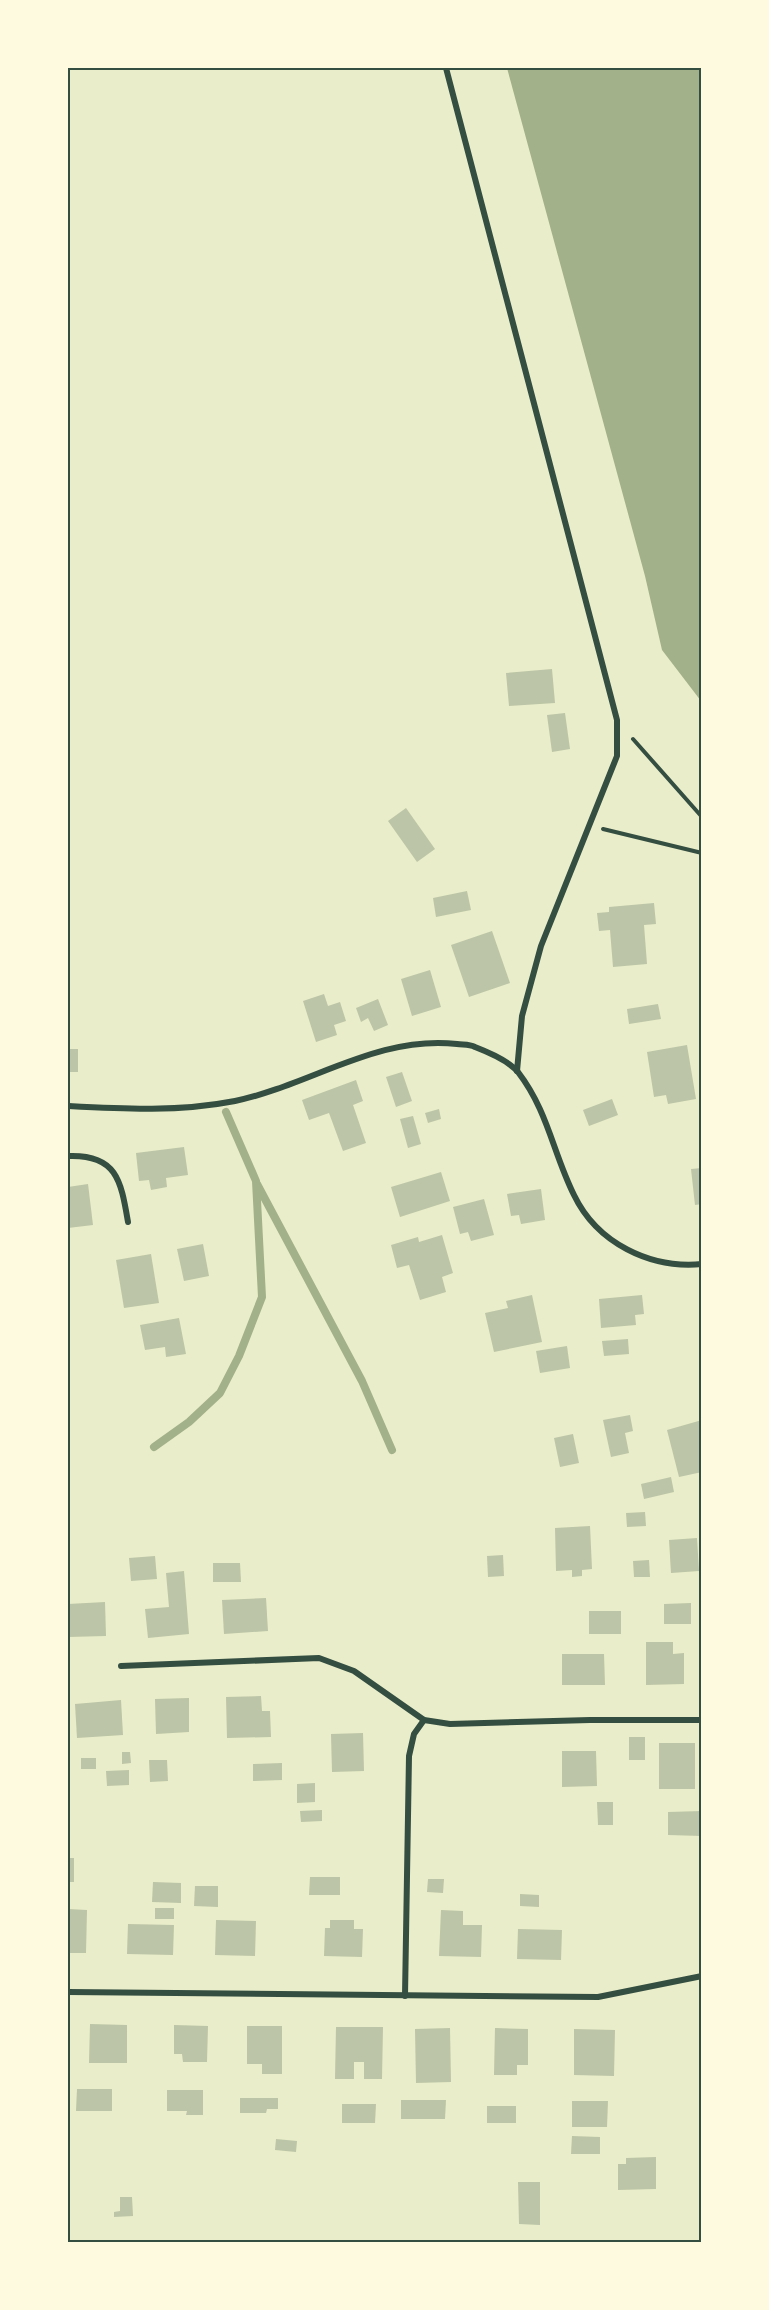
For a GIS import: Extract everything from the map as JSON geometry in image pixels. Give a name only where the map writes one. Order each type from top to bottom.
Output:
[{"type":"street","points":[[446,68],[617,720],[618,756],[588,825],[541,946],[522,1016],[517,1071]]},
{"type":"street","points":[[68,1106],[177,1110],[208,1106],[271,1091],[380,1050],[427,1042],[472,1045],[517,1071],[543,1112],[573,1195],[598,1229],[619,1245],[647,1260],[663,1264],[702,1264]]},
{"type":"street","points":[[68,1156],[87,1155],[107,1166],[121,1182],[128,1222]]},
{"type":"street","points":[[122,1666],[318,1659],[354,1671],[424,1720],[450,1724],[702,1720]]},
{"type":"street","points":[[405,1996],[409,1756],[414,1734],[424,1720]]},
{"type":"street","points":[[68,1992],[598,1997],[702,1976]]},
{"type":"path","points":[[617,720],[702,817]]},
{"type":"path","points":[[588,825],[702,853]]},
{"type":"shaded area","points":[[507,68],[701,68],[701,701],[662,650],[645,576]]},
{"type":"building","points":[[552,669],[555,703],[509,706],[506,673]]},
{"type":"building","points":[[565,713],[570,749],[552,752],[547,715]]},
{"type":"building","points":[[406,808],[435,849],[417,862],[388,821]]},
{"type":"building","points":[[467,891],[471,910],[436,917],[433,898]]},
{"type":"building","points":[[654,903],[656,924],[644,925],[647,964],[613,967],[610,930],[599,931],[597,913],[609,912],[609,907]]},
{"type":"building","points":[[492,931],[510,983],[469,997],[451,945]]},
{"type":"building","points":[[430,970],[441,1007],[412,1016],[401,979]]},
{"type":"building","points":[[324,994],[328,1006],[340,1002],[346,1021],[334,1025],[337,1035],[316,1042],[303,1001]]},
{"type":"building","points":[[378,999],[388,1025],[374,1031],[368,1018],[361,1022],[356,1008]]},
{"type":"building","points":[[658,1004],[661,1019],[629,1024],[627,1009]]},
{"type":"building","points":[[687,1045],[696,1099],[668,1104],[666,1095],[654,1097],[647,1052]]},
{"type":"building","points":[[68,1049],[78,1049],[78,1072],[68,1072]]},
{"type":"building","points":[[402,1072],[412,1101],[396,1107],[386,1077]]},
{"type":"building","points":[[356,1080],[363,1101],[353,1105],[366,1143],[343,1151],[329,1113],[309,1120],[302,1100]]},
{"type":"building","points":[[612,1099],[618,1115],[589,1126],[583,1110]]},
{"type":"building","points":[[439,1109],[441,1119],[428,1123],[425,1113]]},
{"type":"building","points":[[413,1116],[421,1144],[408,1148],[400,1119]]},
{"type":"building","points":[[184,1147],[188,1175],[166,1178],[167,1187],[151,1190],[149,1180],[139,1181],[136,1153]]},
{"type":"building","points":[[702,1168],[702,1204],[695,1205],[691,1169]]},
{"type":"building","points":[[441,1172],[450,1201],[400,1217],[391,1187]]},
{"type":"building","points":[[88,1184],[93,1225],[68,1228],[68,1187]]},
{"type":"building","points":[[541,1189],[545,1220],[521,1224],[519,1215],[511,1216],[507,1194]]},
{"type":"building","points":[[484,1199],[494,1235],[471,1241],[468,1232],[460,1234],[453,1207]]},
{"type":"building","points":[[442,1235],[453,1273],[442,1277],[446,1292],[420,1300],[409,1265],[397,1268],[391,1245],[418,1237],[419,1242]]},
{"type":"building","points":[[203,1244],[209,1276],[184,1281],[177,1249]]},
{"type":"building","points":[[151,1254],[159,1303],[124,1308],[116,1260]]},
{"type":"building","points":[[532,1295],[542,1342],[494,1352],[485,1313],[508,1308],[506,1301]]},
{"type":"building","points":[[642,1295],[644,1314],[635,1315],[636,1325],[601,1328],[599,1299]]},
{"type":"building","points":[[179,1318],[186,1354],[166,1357],[165,1347],[145,1350],[140,1325]]},
{"type":"building","points":[[628,1339],[629,1354],[604,1356],[602,1341]]},
{"type":"building","points":[[567,1346],[570,1368],[540,1373],[536,1351]]},
{"type":"building","points":[[630,1415],[633,1431],[625,1433],[629,1453],[611,1457],[603,1420]]},
{"type":"building","points":[[702,1420],[702,1472],[679,1477],[667,1430]]},
{"type":"building","points":[[573,1434],[579,1463],[560,1467],[554,1438]]},
{"type":"building","points":[[671,1477],[674,1492],[644,1499],[641,1484]]},
{"type":"building","points":[[645,1512],[646,1526],[627,1527],[626,1513]]},
{"type":"building","points":[[590,1526],[592,1569],[582,1570],[582,1576],[572,1577],[572,1570],[556,1571],[555,1528]]},
{"type":"building","points":[[697,1538],[699,1571],[671,1573],[669,1540]]},
{"type":"building","points":[[503,1555],[504,1576],[488,1577],[487,1556]]},
{"type":"building","points":[[155,1556],[157,1579],[131,1581],[129,1558]]},
{"type":"building","points":[[649,1560],[650,1577],[634,1577],[633,1561]]},
{"type":"building","points":[[213,1563],[240,1563],[241,1582],[213,1582]]},
{"type":"building","points":[[184,1571],[189,1634],[148,1638],[145,1609],[169,1607],[166,1573]]},
{"type":"building","points":[[266,1598],[268,1631],[224,1634],[222,1600]]},
{"type":"building","points":[[105,1602],[106,1636],[68,1637],[68,1604]]},
{"type":"building","points":[[691,1603],[691,1624],[664,1624],[664,1604]]},
{"type":"building","points":[[589,1611],[621,1611],[621,1634],[589,1634]]},
{"type":"building","points":[[646,1642],[673,1642],[673,1654],[684,1653],[684,1684],[646,1685]]},
{"type":"building","points":[[562,1654],[604,1654],[605,1685],[562,1685]]},
{"type":"building","points":[[261,1696],[262,1711],[270,1711],[271,1737],[227,1738],[226,1697]]},
{"type":"building","points":[[189,1698],[189,1732],[156,1734],[155,1699]]},
{"type":"building","points":[[121,1700],[123,1735],[77,1738],[75,1704]]},
{"type":"building","points":[[363,1733],[364,1771],[332,1772],[331,1734]]},
{"type":"building","points":[[629,1737],[645,1737],[645,1760],[629,1760]]},
{"type":"building","points":[[659,1743],[695,1743],[695,1789],[659,1789]]},
{"type":"building","points":[[562,1751],[596,1751],[597,1786],[562,1787]]},
{"type":"building","points":[[122,1752],[130,1752],[131,1763],[122,1764]]},
{"type":"building","points":[[81,1758],[96,1758],[96,1769],[81,1769]]},
{"type":"building","points":[[149,1760],[167,1760],[168,1781],[150,1782]]},
{"type":"building","points":[[282,1763],[282,1780],[253,1781],[253,1764]]},
{"type":"building","points":[[129,1770],[129,1785],[107,1786],[106,1771]]},
{"type":"building","points":[[315,1783],[315,1802],[297,1803],[297,1784]]},
{"type":"building","points":[[597,1802],[613,1802],[613,1825],[598,1825]]},
{"type":"building","points":[[322,1810],[322,1821],[301,1822],[300,1811]]},
{"type":"building","points":[[702,1811],[702,1836],[668,1835],[668,1812]]},
{"type":"building","points":[[68,1858],[74,1858],[74,1882],[68,1882]]},
{"type":"building","points":[[310,1877],[340,1877],[340,1895],[309,1895]]},
{"type":"building","points":[[428,1879],[444,1879],[443,1893],[427,1892]]},
{"type":"building","points":[[153,1882],[181,1883],[181,1903],[152,1902]]},
{"type":"building","points":[[195,1886],[218,1886],[218,1907],[194,1906]]},
{"type":"building","points":[[520,1894],[539,1895],[539,1907],[520,1906]]},
{"type":"building","points":[[155,1908],[174,1908],[174,1919],[155,1919]]},
{"type":"building","points":[[68,1909],[87,1910],[86,1953],[68,1953]]},
{"type":"building","points":[[441,1910],[463,1911],[463,1925],[482,1925],[481,1957],[439,1956]]},
{"type":"building","points":[[216,1920],[256,1921],[255,1956],[215,1955]]},
{"type":"building","points":[[330,1920],[354,1920],[354,1929],[363,1929],[362,1957],[324,1956],[325,1928],[330,1928]]},
{"type":"building","points":[[128,1924],[174,1925],[173,1955],[127,1954]]},
{"type":"building","points":[[518,1929],[562,1930],[561,1960],[517,1959]]},
{"type":"building","points":[[90,2024],[127,2025],[127,2063],[89,2063]]},
{"type":"building","points":[[174,2025],[208,2026],[207,2062],[183,2062],[182,2054],[174,2054]]},
{"type":"building","points":[[247,2026],[282,2026],[282,2074],[262,2074],[262,2064],[247,2064]]},
{"type":"building","points":[[336,2027],[383,2027],[382,2079],[364,2079],[364,2062],[354,2062],[354,2079],[335,2079]]},
{"type":"building","points":[[450,2028],[451,2082],[416,2083],[415,2029]]},
{"type":"building","points":[[495,2028],[528,2029],[528,2065],[517,2065],[517,2075],[494,2075]]},
{"type":"building","points":[[574,2029],[615,2030],[614,2076],[574,2075]]},
{"type":"building","points":[[77,2089],[112,2089],[112,2111],[76,2111]]},
{"type":"building","points":[[167,2090],[203,2090],[203,2115],[186,2115],[187,2111],[167,2111]]},
{"type":"building","points":[[240,2098],[278,2098],[278,2109],[267,2109],[266,2113],[240,2113]]},
{"type":"building","points":[[401,2100],[446,2100],[445,2119],[401,2119]]},
{"type":"building","points":[[572,2101],[608,2101],[607,2127],[572,2127]]},
{"type":"building","points":[[342,2104],[376,2104],[375,2123],[342,2123]]},
{"type":"building","points":[[487,2106],[516,2106],[516,2123],[487,2123]]},
{"type":"building","points":[[572,2136],[600,2137],[600,2154],[571,2154]]},
{"type":"building","points":[[276,2139],[297,2141],[296,2152],[275,2150]]},
{"type":"building","points":[[656,2157],[656,2189],[618,2190],[618,2164],[626,2164],[626,2158]]},
{"type":"building","points":[[518,2182],[540,2182],[540,2225],[519,2224]]},
{"type":"building","points":[[120,2197],[132,2197],[133,2216],[114,2217],[114,2212],[120,2211]]},
{"type":"waterway","points":[[154,1447],[189,1422],[220,1393],[239,1356],[262,1297],[256,1181],[226,1112]]},
{"type":"waterway","points":[[257,1184],[362,1381],[392,1450]]}]
